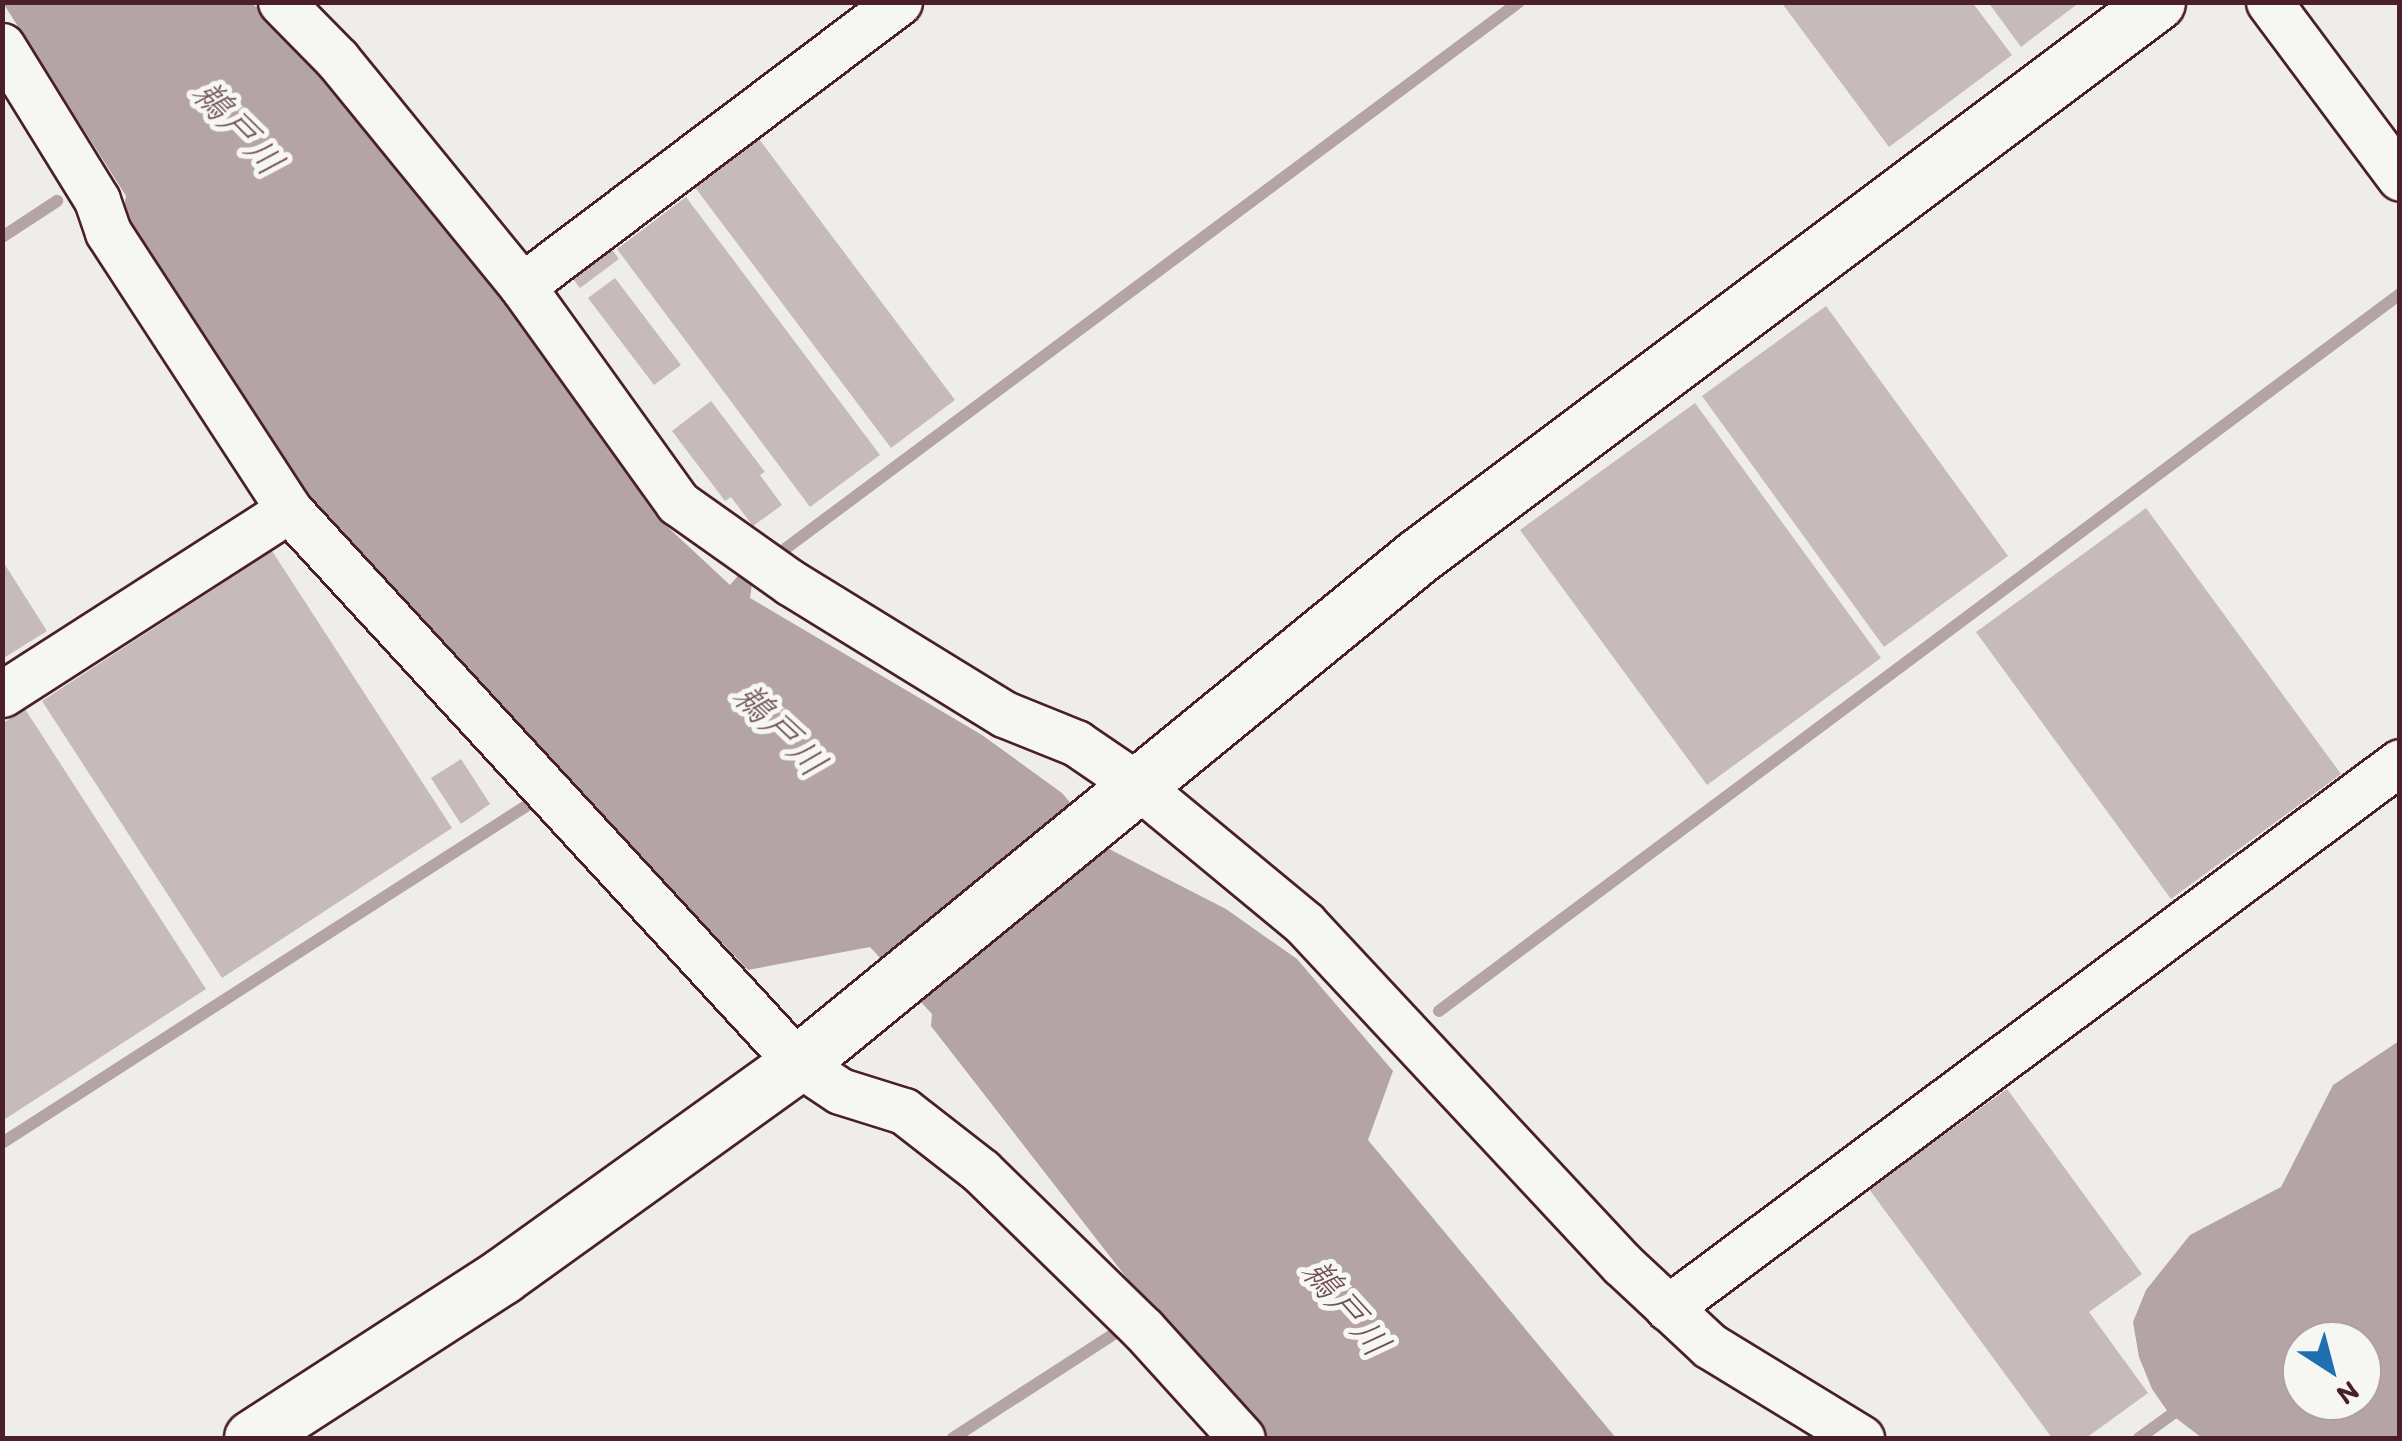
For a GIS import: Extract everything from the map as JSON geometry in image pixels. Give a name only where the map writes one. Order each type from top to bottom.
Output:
[{"type":"street","points":[[281,2],[337,59],[522,286],[678,502],[791,584],[1004,714],[1076,742],[1118,798],[1305,924],[1668,1308],[1710,1346],[1861,1438]]},
{"type":"street","points":[[522,286],[899,2]]},
{"type":"street","points":[[252,1438],[502,1276],[798,1063],[1417,557],[2157,2]]},
{"type":"street","points":[[2269,2],[2400,178]]},
{"type":"street","points":[[2,46],[97,200],[108,232],[289,510],[798,1063],[840,1091],[904,1111],[981,1171],[1142,1330],[1242,1438]]},
{"type":"street","points":[[2,694],[289,510]]},
{"type":"street","points":[[1668,1308],[2400,762]]},
{"type":"water","name":"鵜戸川","points":[[3,3],[250,3],[282,22],[477,262],[658,518],[730,585],[742,571],[753,577],[750,598],[982,735],[1062,793],[1111,850],[1226,909],[1297,959],[1393,1071],[1368,1140],[1616,1438],[1269,1438],[1150,1308],[931,1026],[932,1014],[870,947],[748,970],[317,518],[121,224],[126,196]]},
{"type":"water","points":[[2399,1041],[2399,1438],[2202,1438],[2168,1412],[2152,1389],[2139,1357],[2133,1322],[2146,1290],[2190,1235],[2281,1187],[2333,1085]]},
{"type":"building","points":[[1781,2],[1972,2],[2012,55],[1889,147]]},
{"type":"building","points":[[1988,2],[2080,2],[2021,47]]},
{"type":"building","points":[[759,139],[955,400],[891,448],[694,186]]},
{"type":"building","points":[[686,197],[880,455],[810,507],[617,249]]},
{"type":"building","points":[[609,245],[619,259],[580,288],[570,275]]},
{"type":"building","points":[[615,278],[681,365],[654,385],[588,298]]},
{"type":"building","points":[[1826,306],[2008,556],[1884,647],[1702,396]]},
{"type":"building","points":[[711,401],[765,472],[760,475],[782,505],[753,526],[731,497],[725,501],[672,431]]},
{"type":"building","points":[[1695,403],[1881,658],[1707,785],[1520,530]]},
{"type":"building","points":[[2146,508],[2341,774],[2171,899],[1976,632]]},
{"type":"building","points":[[272,551],[452,828],[222,978],[42,701]]},
{"type":"building","points":[[2,560],[47,631],[2,659]]},
{"type":"building","points":[[25,709],[206,989],[2,1121],[2,724]]},
{"type":"building","points":[[461,759],[490,804],[461,824],[431,778]]},
{"type":"building","points":[[2007,1089],[2142,1274],[2089,1312],[2148,1393],[2086,1438],[2052,1438],[1869,1189]]},
{"type":"waterway","points":[[785,549],[1519,2]]},
{"type":"waterway","points":[[2,237],[57,201]]},
{"type":"waterway","points":[[1439,1011],[2400,294]]},
{"type":"waterway","points":[[2,1143],[534,801]]},
{"type":"waterway","points":[[953,1438],[1114,1334]]},
{"type":"waterway","points":[[2139,1438],[2185,1405]]}]
